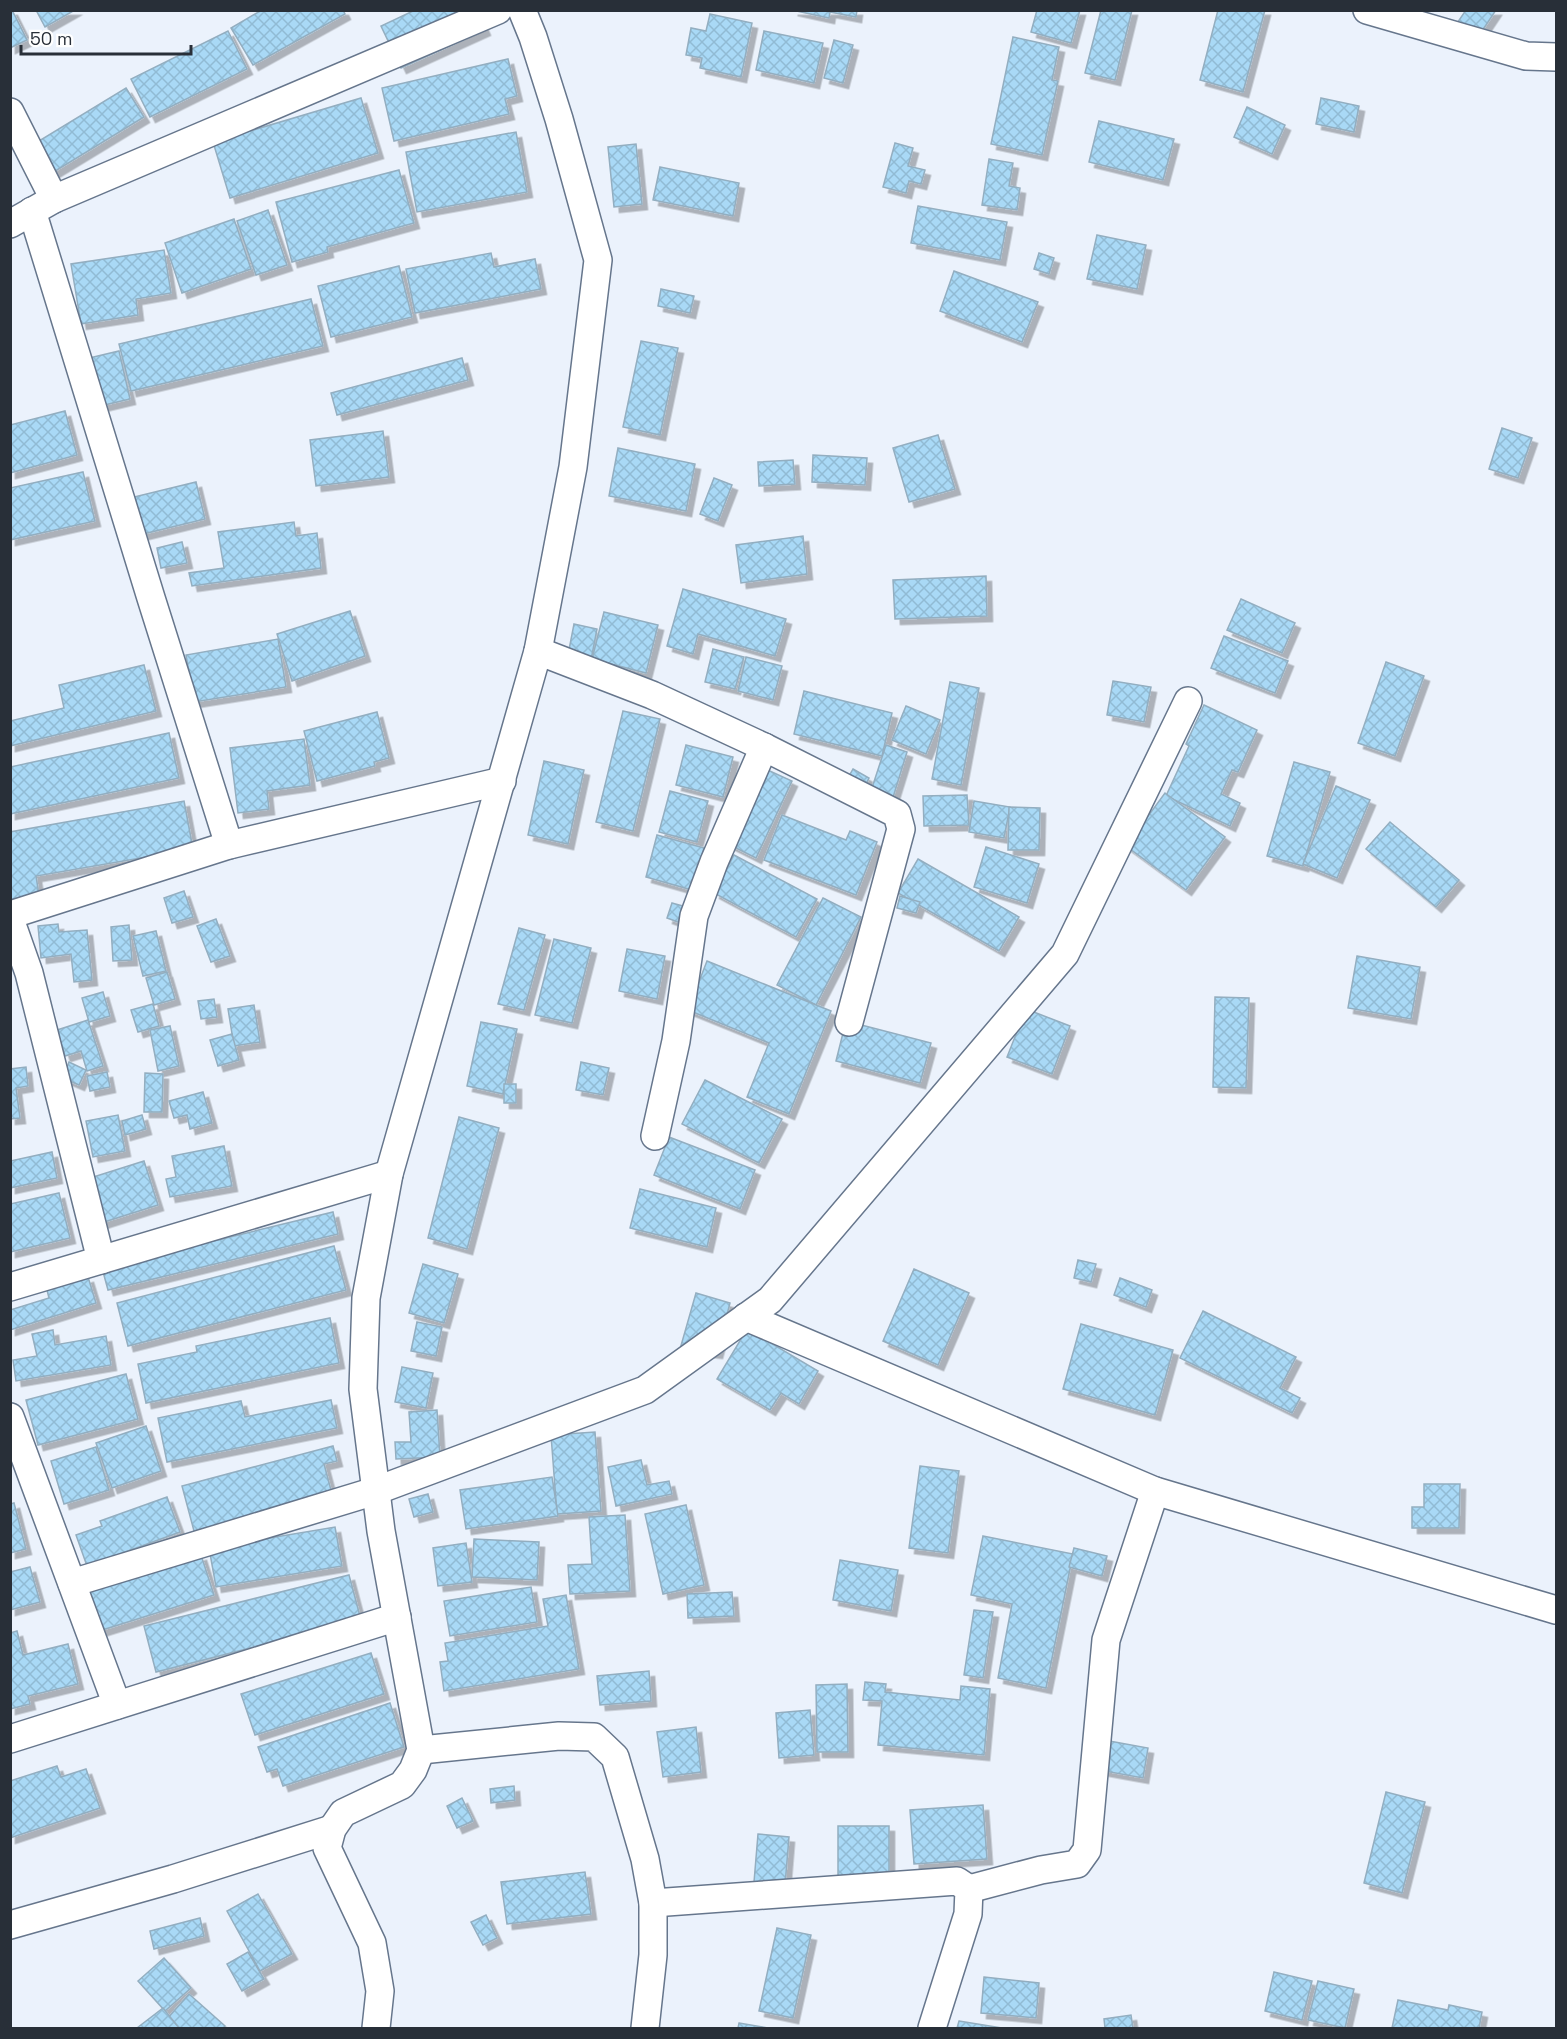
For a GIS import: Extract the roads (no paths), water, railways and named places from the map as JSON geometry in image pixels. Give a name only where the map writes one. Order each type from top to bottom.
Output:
[{"type":"street","points":[[32,212],[498,10]]},
{"type":"street","points":[[376,2028],[380,1991],[372,1943],[327,1848],[332,1829],[343,1812],[402,1785],[413,1770],[421,1750],[375,1491],[363,1389],[366,1298],[389,1174],[538,651],[573,467],[598,260],[559,119],[522,10]]},
{"type":"street","points":[[1367,10],[1526,56],[1557,57]]},
{"type":"street","points":[[10,112],[32,212],[229,845]]},
{"type":"street","points":[[538,651],[652,695],[764,747],[897,814],[901,829],[849,1022]]},
{"type":"street","points":[[72,1583],[375,1491],[645,1390],[770,1300],[1065,954],[1188,701]]},
{"type":"street","points":[[655,1136],[676,1041],[694,916],[714,862],[764,747]]},
{"type":"street","points":[[101,1260],[29,973],[10,917],[229,845],[502,781]]},
{"type":"street","points":[[10,1287],[389,1174]]},
{"type":"street","points":[[746,1317],[1155,1491],[1557,1610]]},
{"type":"street","points":[[10,1417],[117,1705]]},
{"type":"street","points":[[653,1903],[957,1881],[969,1889],[1041,1870],[1077,1864],[1087,1850],[1106,1640],[1155,1491]]},
{"type":"street","points":[[10,1739],[397,1617]]},
{"type":"street","points":[[421,1750],[559,1736],[594,1737],[615,1757],[645,1859],[653,1903],[653,1955],[645,2028]]},
{"type":"street","points":[[10,1925],[173,1879],[332,1829]]},
{"type":"street","points":[[932,2028],[968,1914],[969,1889]]}]
